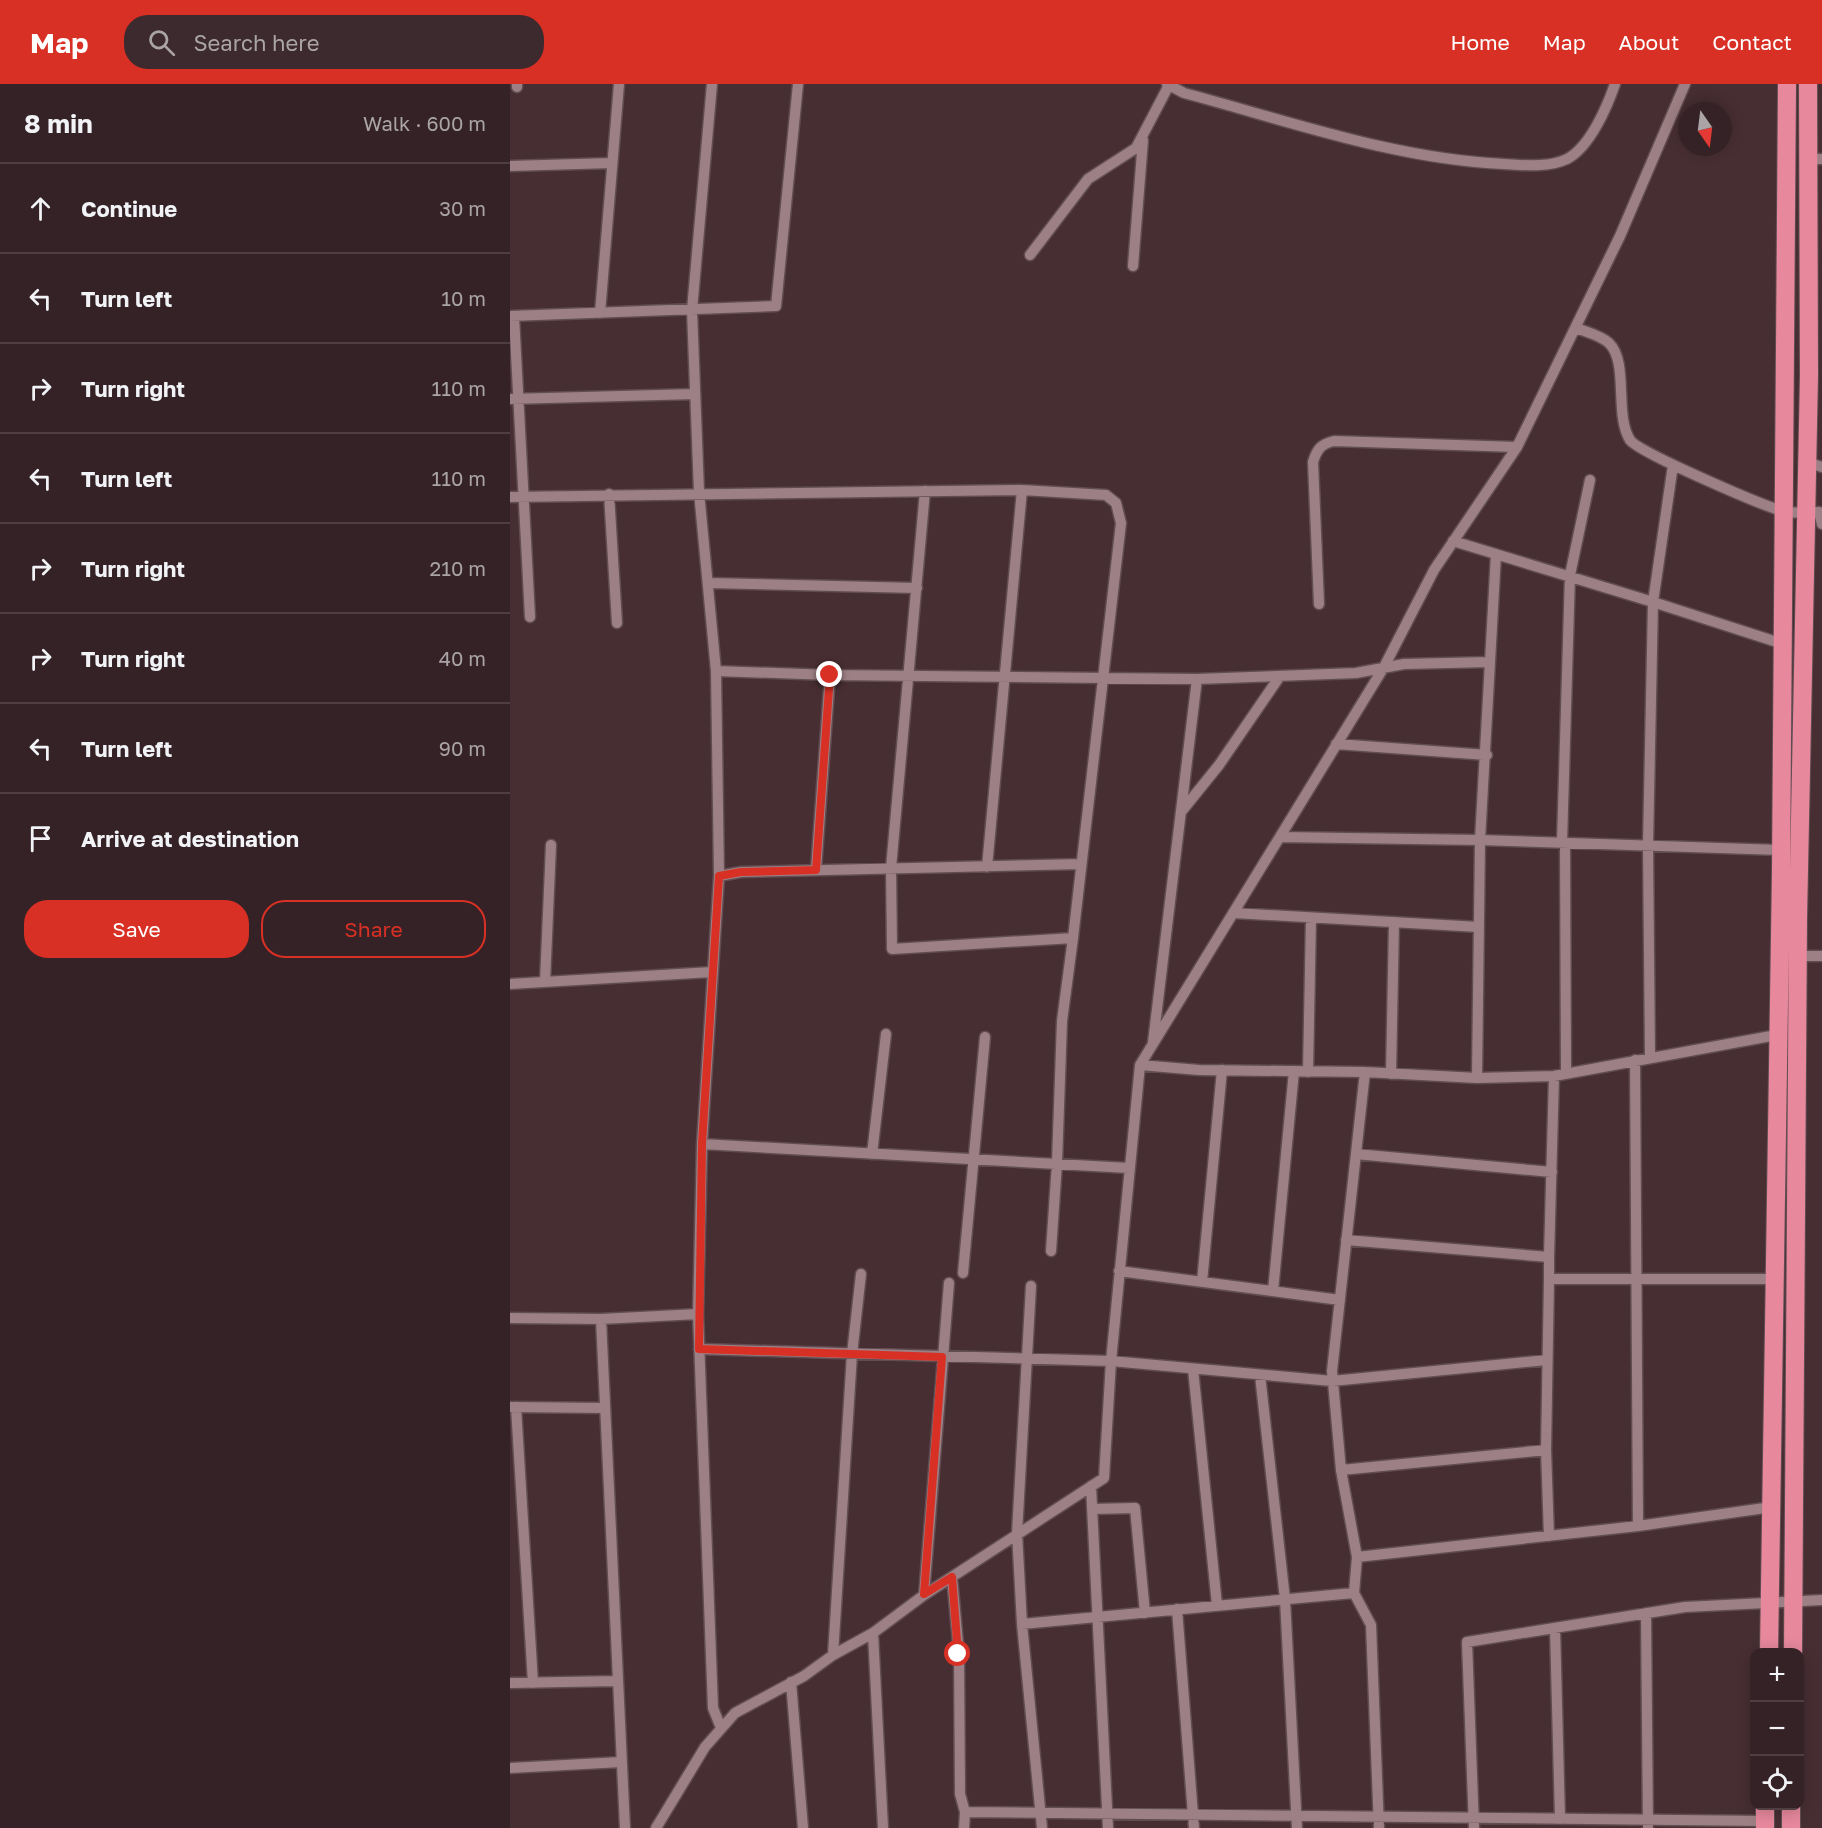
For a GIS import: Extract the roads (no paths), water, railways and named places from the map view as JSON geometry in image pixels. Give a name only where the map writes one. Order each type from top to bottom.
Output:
[{"type":"highway","points":[[1769,1648],[1781,850],[1787,84]]},
{"type":"highway","points":[[1793,1648],[1798,956],[1815,512],[1815,159],[1808,84]]},
{"type":"highway","points":[[1791,1810],[1791,1828]]},
{"type":"street","points":[[600,313],[619,84]]},
{"type":"street","points":[[712,84],[692,310],[699,492],[716,671],[719,876],[702,1144],[698,1314],[713,1708],[721,1728]]},
{"type":"street","points":[[530,617],[525,496],[514,399],[512,316],[776,306],[798,84]]},
{"type":"street","points":[[1030,255],[1088,179],[1129,154],[1143,137],[1168,85],[1184,93],[1392,149],[1461,162],[1536,166],[1570,158],[1603,118],[1615,84]]},
{"type":"street","points":[[656,1828],[705,1747],[735,1713],[792,1683],[833,1655],[873,1633],[924,1594],[1104,1478],[1111,1362],[1140,1065],[1384,667],[1434,570],[1517,447],[1620,236],[1685,84]]},
{"type":"street","points":[[1133,266],[1143,137]]},
{"type":"street","points":[[510,166],[612,164]]},
{"type":"street","points":[[1576,328],[1609,343],[1616,354],[1624,425],[1636,446],[1673,465],[1783,511],[1815,512],[1822,524]]},
{"type":"street","points":[[514,399],[695,394]]},
{"type":"street","points":[[1319,604],[1312,462],[1317,449],[1325,443],[1335,441],[1517,447]]},
{"type":"street","points":[[1650,1057],[1648,845],[1653,602],[1673,465]]},
{"type":"street","points":[[1566,1073],[1564,842],[1570,576],[1590,480]]},
{"type":"street","points":[[510,497],[699,492],[1022,490],[1106,495],[1116,503],[1121,523],[1062,1022],[1058,1163],[1051,1251]]},
{"type":"street","points":[[987,867],[1022,490]]},
{"type":"street","points":[[925,491],[891,868],[892,949],[1073,938]]},
{"type":"street","points":[[609,494],[616,623]]},
{"type":"street","points":[[1453,541],[1783,644]]},
{"type":"street","points":[[1477,1078],[1480,840],[1487,755],[1496,554]]},
{"type":"street","points":[[708,583],[917,588]]},
{"type":"street","points":[[716,671],[830,675],[1197,679],[1356,674],[1384,667],[1490,662]]},
{"type":"street","points":[[816,870],[830,675]]},
{"type":"street","points":[[1181,813],[1219,765],[1280,676]]},
{"type":"street","points":[[1153,1045],[1197,679]]},
{"type":"street","points":[[1336,744],[1487,755]]},
{"type":"street","points":[[1280,837],[1564,842],[1781,850]]},
{"type":"street","points":[[545,982],[551,845]]},
{"type":"street","points":[[719,876],[741,872],[1082,864]]},
{"type":"street","points":[[1234,913],[1479,927]]},
{"type":"street","points":[[1308,1072],[1311,918]]},
{"type":"street","points":[[1391,1074],[1394,922]]},
{"type":"street","points":[[1798,956],[1822,956]]},
{"type":"street","points":[[510,984],[712,972]]},
{"type":"street","points":[[872,1154],[886,1034]]},
{"type":"street","points":[[1140,1065],[1222,1070],[1365,1072],[1477,1078],[1554,1076],[1778,1034],[1797,1034]]},
{"type":"street","points":[[963,1273],[985,1037]]},
{"type":"street","points":[[1635,1060],[1638,1526]]},
{"type":"street","points":[[1202,1282],[1222,1070]]},
{"type":"street","points":[[1273,1291],[1293,1071]]},
{"type":"street","points":[[1365,1072],[1332,1381],[1341,1470],[1357,1557],[1354,1593],[1371,1625],[1379,1822]]},
{"type":"street","points":[[1549,1536],[1546,1450],[1554,1076]]},
{"type":"street","points":[[702,1144],[1129,1168]]},
{"type":"street","points":[[1356,1154],[1552,1172]]},
{"type":"street","points":[[1346,1240],[1549,1257]]},
{"type":"street","points":[[1119,1271],[1340,1300]]},
{"type":"street","points":[[833,1655],[852,1354],[861,1274]]},
{"type":"street","points":[[1549,1279],[1775,1279]]},
{"type":"street","points":[[924,1594],[949,1283]]},
{"type":"street","points":[[1031,1286],[1024,1359],[1017,1533],[1022,1624],[1042,1828]]},
{"type":"street","points":[[510,1318],[601,1319],[698,1314]]},
{"type":"street","points":[[601,1319],[625,1828]]},
{"type":"street","points":[[699,1349],[1111,1362],[1332,1381],[1547,1360]]},
{"type":"street","points":[[1193,1369],[1216,1605]]},
{"type":"street","points":[[1260,1375],[1285,1599],[1297,1828]]},
{"type":"street","points":[[532,1683],[513,1407],[605,1408]]},
{"type":"street","points":[[1341,1470],[1546,1450]]},
{"type":"street","points":[[1091,1486],[1108,1828]]},
{"type":"street","points":[[1357,1557],[1638,1526],[1772,1507]]},
{"type":"street","points":[[1092,1509],[1135,1508],[1145,1612]]},
{"type":"street","points":[[952,1577],[958,1654],[960,1794],[965,1812],[964,1828]]},
{"type":"street","points":[[1022,1624],[1354,1593]]},
{"type":"street","points":[[1474,1823],[1467,1642],[1685,1607],[1770,1600],[1822,1600]]},
{"type":"street","points":[[1177,1609],[1194,1828]]},
{"type":"street","points":[[1646,1613],[1648,1824]]},
{"type":"street","points":[[1555,1628],[1557,1822]]},
{"type":"street","points":[[873,1633],[883,1828]]},
{"type":"street","points":[[510,1683],[617,1681]]},
{"type":"street","points":[[792,1683],[803,1828]]},
{"type":"street","points":[[510,1768],[621,1762]]},
{"type":"street","points":[[965,1812],[1296,1816],[1379,1822],[1474,1823],[1648,1824],[1765,1818]]}]
